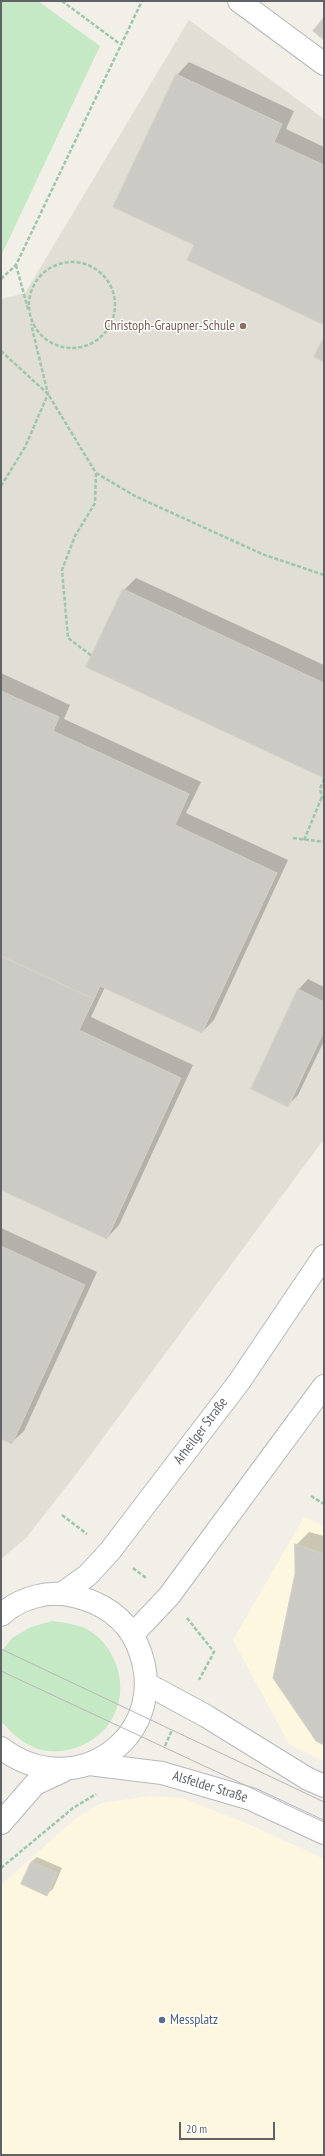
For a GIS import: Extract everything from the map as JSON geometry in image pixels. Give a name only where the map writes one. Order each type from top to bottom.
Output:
[{"type":"street","points":[[239,1],[324,64]]},
{"type":"street","name":"Arheilger Straße","points":[[63,1593],[88,1575],[110,1551],[239,1382],[324,1256]]},
{"type":"street","points":[[133,1634],[169,1596],[324,1386]]},
{"type":"street","points":[[1,1615],[24,1600],[43,1595],[63,1593],[90,1600],[114,1614],[133,1634],[143,1658],[147,1684],[140,1716],[131,1732],[117,1747],[89,1764],[65,1770],[35,1784],[1,1823]]},
{"type":"street","points":[[147,1684],[185,1704],[308,1779],[324,1786]]},
{"type":"street","points":[[1,1748],[16,1759],[34,1766],[65,1770]]},
{"type":"street","name":"Alsfelder Straße","points":[[89,1764],[162,1773],[252,1799],[324,1833]]},
{"type":"path","points":[[62,1],[120,44]]},
{"type":"path","points":[[1,279],[16,266],[120,44],[142,1]]},
{"type":"path","points":[[66,262],[82,263],[95,269],[106,279],[113,292],[115,306],[112,321],[105,333],[95,342],[82,347],[69,348],[56,345],[44,338],[35,328],[30,316],[28,301],[32,287],[41,275],[53,267],[66,262]]},
{"type":"path","points":[[1,486],[25,447],[48,394],[30,316],[16,266]]},
{"type":"path","points":[[1,351],[48,394],[96,473],[135,496],[262,554],[324,575]]},
{"type":"path","points":[[92,656],[68,638],[62,570],[75,536],[95,503],[96,473]]},
{"type":"path","points":[[304,840],[323,797],[320,789],[324,779]]},
{"type":"path","points":[[294,838],[324,842]]},
{"type":"path","points":[[311,1496],[324,1504]]},
{"type":"path","points":[[62,1515],[169,1596],[214,1652]]},
{"type":"path","points":[[1,1868],[73,1808],[99,1792]]},
{"type":"shaded area","points":[[189,20],[324,119],[324,1139],[77,1473],[26,1538],[1,1559],[1,299],[25,293]]},
{"type":"shaded area","points":[[304,1517],[324,1526],[324,1761],[289,1744],[233,1640]]},
{"type":"shaded area","name":"Messplatz","points":[[151,1796],[182,1798],[248,1824],[324,1859],[324,2155],[1,2155],[1,1885],[76,1818],[102,1803]]},
{"type":"green space","points":[[1,1],[38,1],[100,46],[1,256]]},
{"type":"green space","points":[[52,1621],[73,1624],[84,1628],[93,1633],[103,1642],[116,1664],[120,1689],[119,1701],[115,1714],[101,1733],[83,1745],[62,1751],[41,1750],[26,1744],[14,1735],[1,1721],[1,1652],[12,1638],[31,1627]]},
{"type":"building","points":[[324,17],[324,40],[313,31]]},
{"type":"building","points":[[176,74],[282,124],[274,142],[324,165],[324,325],[187,260],[194,245],[113,207]]},
{"type":"building","points":[[324,337],[324,362],[314,357]]},
{"type":"building","points":[[123,589],[324,683],[324,778],[86,667]]},
{"type":"building","points":[[1,691],[59,717],[53,731],[189,794],[175,825],[277,873],[202,1033],[100,986],[94,999],[1,956]]},
{"type":"building","points":[[1,956],[94,999],[79,1030],[181,1078],[107,1239],[1,1190]]},
{"type":"building","points":[[298,989],[324,1002],[324,1031],[288,1107],[251,1089]]},
{"type":"building","points":[[1,1246],[85,1285],[12,1444],[1,1439]]},
{"type":"building","points":[[295,1544],[324,1554],[324,1745],[316,1741],[273,1678],[295,1574]]},
{"type":"building","points":[[31,1862],[57,1873],[47,1896],[21,1884]]},
{"type":"tram line","points":[[1,1649],[324,1802]]},
{"type":"tram line","points":[[1,1671],[324,1822]]},
{"type":"place","name":"Christoph-Graupner-Schule","points":[[243,326]]},
{"type":"place","name":"Messplatz","points":[[162,2020]]}]
